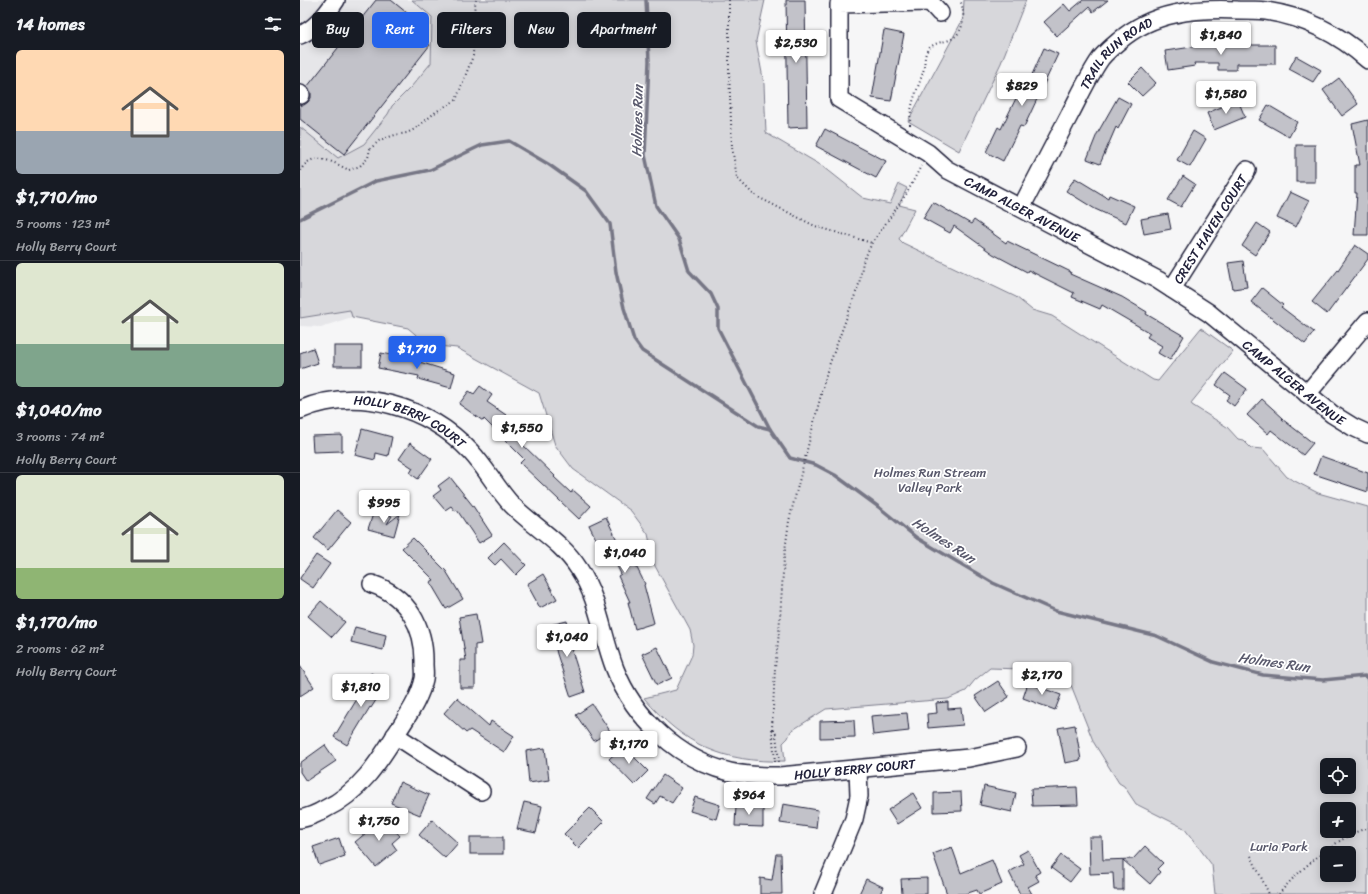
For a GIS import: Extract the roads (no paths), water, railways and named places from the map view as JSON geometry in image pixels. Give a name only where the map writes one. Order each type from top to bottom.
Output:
[{"type":"street","points":[[300,35],[306,33],[328,13],[336,0]]},
{"type":"street","name":"CAMP ALGER AVENUE","points":[[940,13],[930,2],[839,4],[839,99],[928,153],[946,169],[1158,280],[1209,313],[1332,414],[1368,434]]},
{"type":"street","name":"TRAIL RUN ROAD","points":[[1021,208],[1086,82],[1102,58],[1129,32],[1149,22],[1167,15],[1186,11],[1264,11],[1289,16],[1312,23],[1366,55]]},
{"type":"street","name":"CREST HAVEN COURT","points":[[1172,289],[1247,170]]},
{"type":"street","points":[[1307,394],[1368,321]]},
{"type":"street","name":"HOLLY BERRY COURT","points":[[300,410],[323,402],[336,400],[382,402],[404,408],[420,415],[440,425],[457,438],[472,452],[510,503],[527,519],[554,539],[568,553],[579,568],[594,599],[615,670],[635,707],[670,743],[708,764],[730,772],[754,776],[780,776],[970,758],[1017,748]]},
{"type":"street","points":[[300,819],[314,815],[336,804],[352,792],[365,779],[414,706],[421,689],[424,678],[424,651],[421,635],[416,624],[404,604],[394,594],[372,584]]},
{"type":"street","points":[[395,735],[481,791]]},
{"type":"street","points":[[823,894],[854,819],[859,796],[858,769]]},
{"type":"waterway","name":"Holmes Run","points":[[646,0],[649,61],[645,155],[656,206],[679,239],[689,271],[711,294],[718,309],[718,328],[770,429],[790,458],[816,465],[835,475],[880,508],[917,538],[993,583],[1056,611],[1157,636],[1213,662],[1263,675],[1323,680],[1365,676],[1368,679]]},
{"type":"waterway","points":[[300,219],[376,181],[430,170],[482,145],[509,141],[548,164],[586,191],[610,224],[616,272],[624,308],[634,340],[642,351],[758,426],[770,429]]},
{"type":"park label","name":"Holmes Run Stream Valley Park","points":[[930,480]]},
{"type":"park label","name":"Luria Park","points":[[1279,846]]}]
